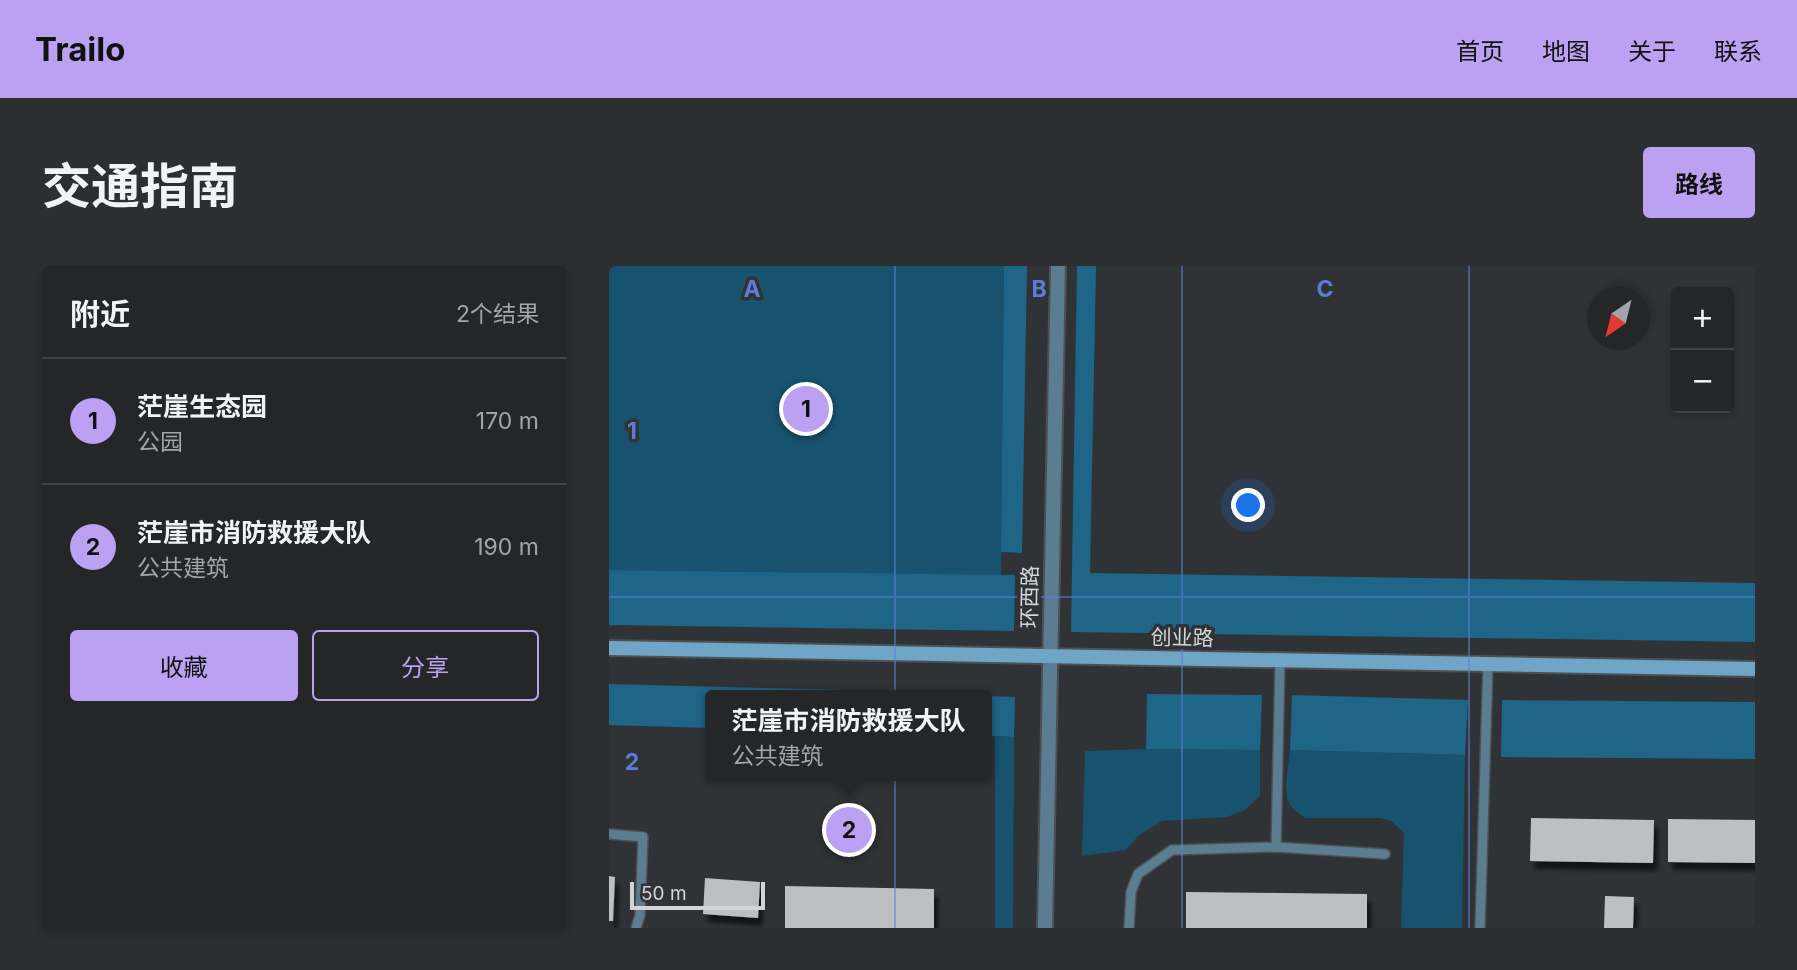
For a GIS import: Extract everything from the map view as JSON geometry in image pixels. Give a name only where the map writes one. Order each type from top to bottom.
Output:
[{"type":"main road","name":"创业路","points":[[609,648],[1755,669]]},
{"type":"street","name":"环西路","points":[[1045,928],[1058,266]]},
{"type":"lane","points":[[1276,847],[1280,661]]},
{"type":"lane","points":[[1480,928],[1487,664]]},
{"type":"lane","points":[[609,834],[643,837],[640,915],[636,928]]},
{"type":"lane","points":[[1129,928],[1131,892],[1138,874],[1172,849],[1276,847],[1385,854]]},
{"type":"shaded area","points":[[609,266],[1004,266],[1001,576],[609,570]]},
{"type":"shaded area","points":[[1004,266],[1027,266],[1022,553],[1001,552]]},
{"type":"shaded area","points":[[1077,266],[1096,266],[1090,573],[1755,583],[1755,642],[1071,632]]},
{"type":"shaded area","points":[[609,570],[1015,575],[1014,631],[609,625]]},
{"type":"shaded area","points":[[609,684],[842,690],[705,690],[705,728],[609,725]]},
{"type":"shaded area","points":[[1147,694],[1262,695],[1260,750],[1146,749]]},
{"type":"shaded area","points":[[1292,695],[1468,700],[1465,755],[1290,750]]},
{"type":"shaded area","points":[[992,696],[1015,697],[1014,737],[992,736]]},
{"type":"shaded area","points":[[1502,700],[1755,702],[1755,759],[1501,757]]},
{"type":"shaded area","points":[[995,737],[1014,737],[1013,928],[995,928]]},
{"type":"shaded area","points":[[1260,750],[1260,796],[1245,810],[1227,817],[1162,821],[1138,836],[1126,850],[1082,856],[1085,751]]},
{"type":"shaded area","points":[[1290,750],[1465,755],[1462,928],[1401,928],[1404,833],[1391,821],[1380,818],[1305,818],[1292,808],[1287,799]]},
{"type":"building","points":[[1531,818],[1654,820],[1653,863],[1530,861]]},
{"type":"building","points":[[1668,819],[1755,820],[1755,863],[1668,862]]},
{"type":"building","points":[[609,876],[615,877],[613,921],[609,921]]},
{"type":"building","points":[[705,878],[760,882],[758,918],[703,914]]},
{"type":"building","points":[[785,886],[934,889],[934,928],[785,928]]},
{"type":"building","points":[[1186,892],[1367,894],[1367,928],[1186,928]]},
{"type":"building","points":[[1605,896],[1634,897],[1633,928],[1604,928]]},
{"type":"place","name":"茫崖生态园","points":[[806,409]]},
{"type":"place","name":"茫崖市消防救援大队","points":[[849,830]]}]
